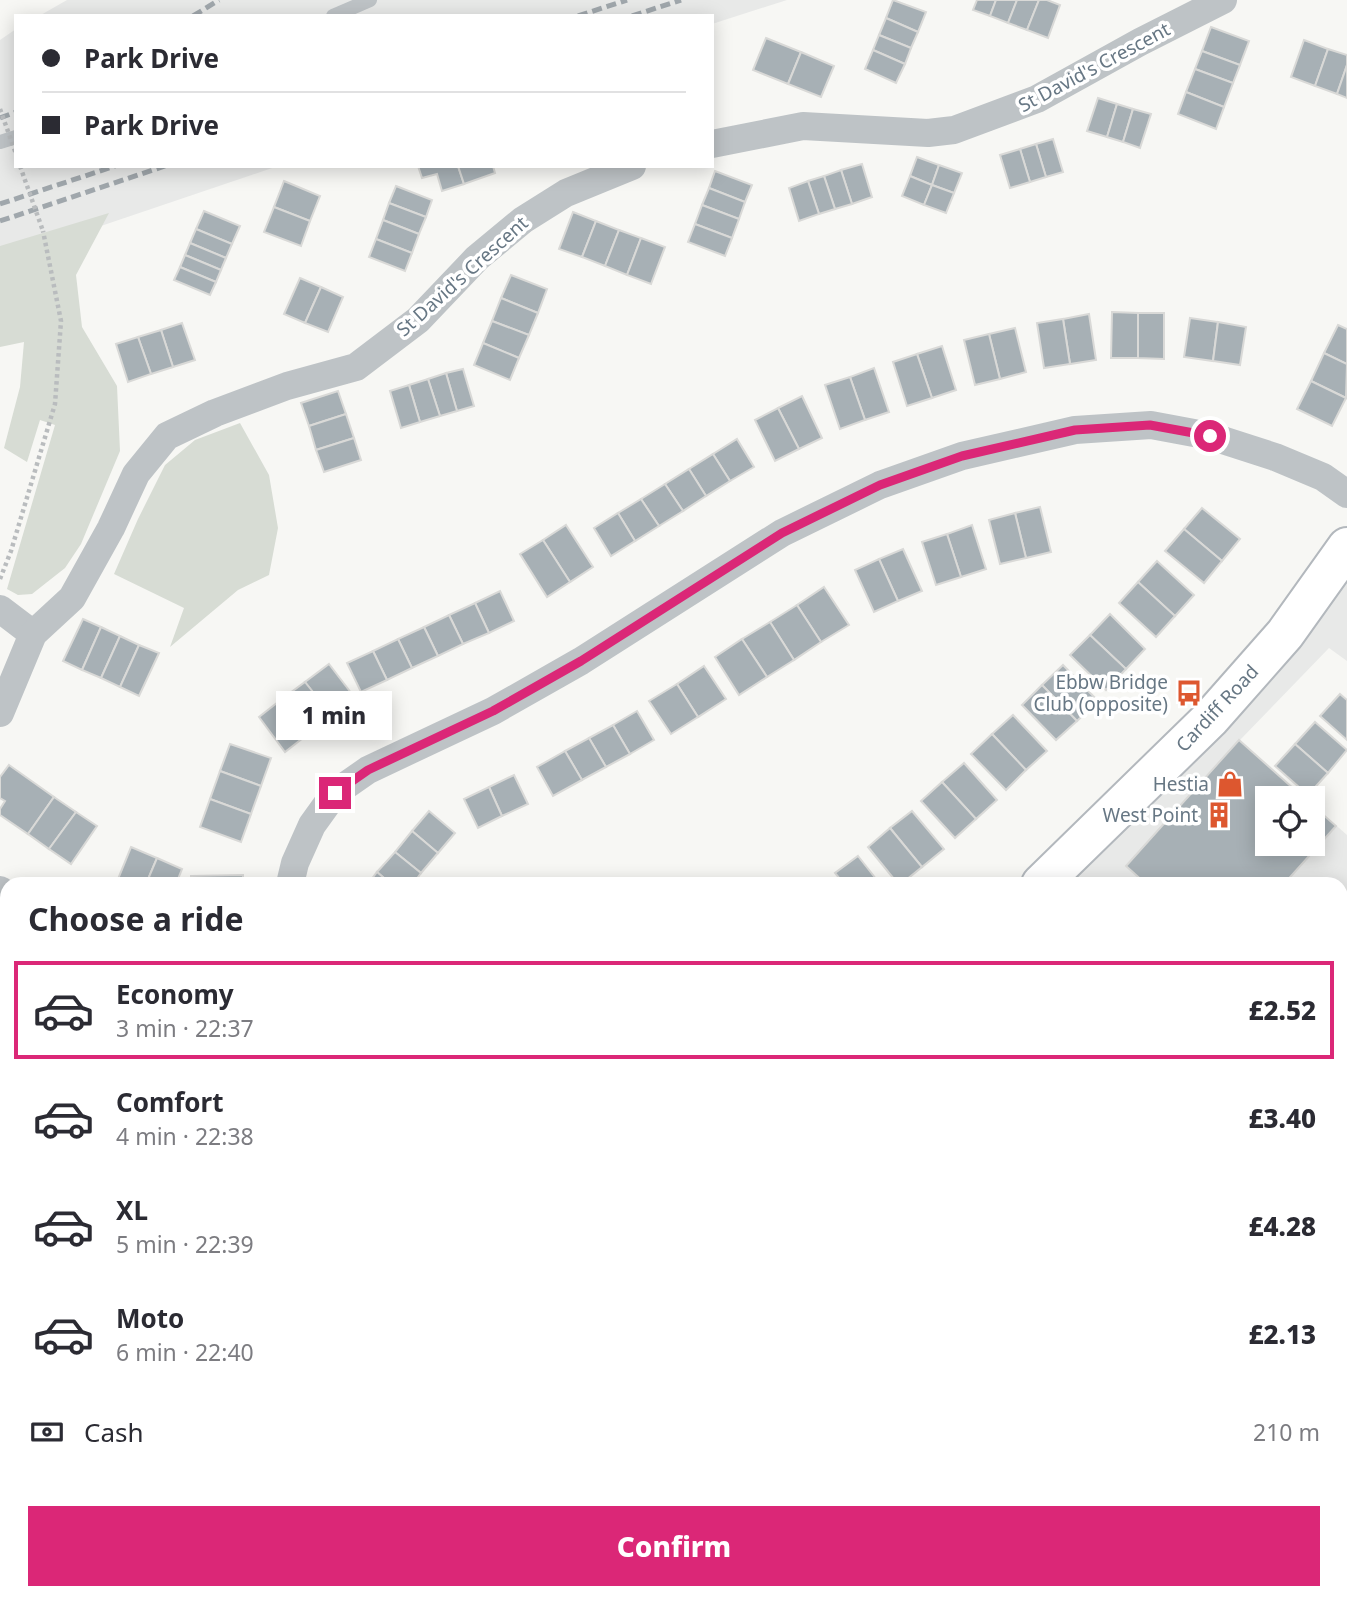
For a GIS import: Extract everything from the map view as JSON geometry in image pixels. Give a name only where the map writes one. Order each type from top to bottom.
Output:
[{"type":"main road","name":"Cardiff Road","points":[[1048,877],[1210,719],[1285,634],[1347,547]]},
{"type":"street","name":"St David's Crescent","points":[[714,144],[803,126],[928,133],[954,130],[1038,99],[1140,42],[1223,0]]},
{"type":"street","name":"St David's Crescent","points":[[0,713],[33,634],[72,598],[111,528],[136,474],[167,436],[215,413],[287,386],[356,367],[418,320],[477,258],[523,220],[566,193],[627,168]]},
{"type":"street","points":[[292,877],[312,825],[335,793],[368,770],[493,711],[581,661],[782,533],[880,485],[962,456],[1075,430],[1150,425],[1210,436],[1275,457],[1323,477],[1347,494]]},
{"type":"street","points":[[0,609],[33,634]]},
{"type":"lane","points":[[338,14],[370,0]]},
{"type":"path","points":[[0,109],[14,148]]},
{"type":"path","points":[[0,579],[55,404],[61,321],[43,232],[21,168]]},
{"type":"shaded area","points":[[67,0],[787,0],[714,23],[714,14],[42,14]]},
{"type":"shaded area","points":[[14,30],[14,168],[272,168],[27,251],[0,333],[0,40]]},
{"type":"shaded area","points":[[109,213],[76,275],[82,327],[117,386],[120,451],[81,544],[65,568],[32,594],[18,595],[7,589],[55,425],[40,420],[27,462],[4,448],[20,387],[24,342],[0,347],[0,246]]},
{"type":"shaded area","points":[[240,423],[269,475],[278,528],[269,575],[238,590],[170,647],[184,608],[114,574],[165,465],[195,440]]},
{"type":"shaded area","points":[[1347,544],[1347,661],[1329,648],[1240,740],[1291,786],[1255,786],[1255,856],[1325,856],[1325,816],[1347,835],[1347,877],[1047,877]]},
{"type":"building","points":[[893,0],[926,12],[918,32],[886,18]]},
{"type":"building","points":[[977,0],[996,0],[990,16],[973,10]]},
{"type":"building","points":[[996,0],[1017,0],[1008,23],[990,16]]},
{"type":"building","points":[[1017,0],[1039,0],[1027,30],[1008,23]]},
{"type":"building","points":[[1039,0],[1060,5],[1048,38],[1027,30]]},
{"type":"building","points":[[886,18],[918,32],[911,48],[879,35]]},
{"type":"building","points":[[1211,27],[1249,41],[1240,65],[1202,51]]},
{"type":"building","points":[[879,35],[911,48],[905,64],[873,50]]},
{"type":"building","points":[[766,38],[801,52],[788,84],[753,70]]},
{"type":"building","points":[[1304,40],[1328,49],[1315,86],[1291,77]]},
{"type":"building","points":[[1328,49],[1347,55],[1347,65],[1337,94],[1315,86]]},
{"type":"building","points":[[873,50],[905,64],[896,83],[865,69]]},
{"type":"building","points":[[1202,51],[1240,65],[1233,83],[1195,69]]},
{"type":"building","points":[[801,52],[834,66],[821,97],[788,84]]},
{"type":"building","points":[[1347,65],[1347,98],[1337,94]]},
{"type":"building","points":[[1195,69],[1233,83],[1224,107],[1186,92]]},
{"type":"building","points":[[1186,92],[1224,107],[1216,129],[1178,114]]},
{"type":"building","points":[[1098,98],[1117,104],[1107,137],[1087,131]]},
{"type":"building","points":[[1117,104],[1133,109],[1123,142],[1107,137]]},
{"type":"building","points":[[1133,109],[1151,114],[1140,148],[1123,142]]},
{"type":"building","points":[[1053,139],[1063,172],[1046,177],[1036,144]]},
{"type":"building","points":[[1036,144],[1046,177],[1030,182],[1020,149]]},
{"type":"building","points":[[1020,149],[1030,182],[1010,188],[1000,155]]},
{"type":"building","points":[[917,157],[939,165],[932,185],[910,176]]},
{"type":"building","points":[[862,164],[872,197],[852,204],[841,170]]},
{"type":"building","points":[[939,165],[962,173],[954,193],[932,185]]},
{"type":"building","points":[[419,168],[459,168],[464,184],[442,191],[437,174],[422,178]]},
{"type":"building","points":[[459,168],[494,168],[495,173],[464,184]]},
{"type":"building","points":[[841,170],[852,204],[835,209],[824,176]]},
{"type":"building","points":[[715,171],[752,185],[745,202],[709,188]]},
{"type":"building","points":[[824,176],[835,209],[819,214],[808,181]]},
{"type":"building","points":[[910,176],[932,185],[924,205],[902,196]]},
{"type":"building","points":[[284,181],[320,196],[310,221],[274,207]]},
{"type":"building","points":[[808,181],[819,214],[799,221],[789,188]]},
{"type":"building","points":[[932,185],[954,193],[946,213],[924,205]]},
{"type":"building","points":[[396,186],[432,200],[426,217],[389,203]]},
{"type":"building","points":[[709,188],[745,202],[739,219],[702,205]]},
{"type":"building","points":[[389,203],[426,217],[419,234],[383,220]]},
{"type":"building","points":[[702,205],[739,219],[732,238],[695,224]]},
{"type":"building","points":[[274,207],[310,221],[301,246],[264,232]]},
{"type":"building","points":[[204,211],[240,226],[232,244],[196,229]]},
{"type":"building","points":[[573,212],[596,221],[582,257],[559,249]]},
{"type":"building","points":[[383,220],[419,234],[412,253],[376,239]]},
{"type":"building","points":[[596,221],[619,230],[605,266],[582,257]]},
{"type":"building","points":[[695,224],[732,238],[725,256],[688,242]]},
{"type":"building","points":[[196,229],[232,244],[226,258],[190,243]]},
{"type":"building","points":[[619,230],[641,238],[627,275],[605,266]]},
{"type":"building","points":[[641,238],[665,247],[651,284],[627,275]]},
{"type":"building","points":[[376,239],[412,253],[405,271],[369,257]]},
{"type":"building","points":[[190,243],[226,258],[221,270],[185,255]]},
{"type":"building","points":[[185,255],[221,270],[216,282],[180,267]]},
{"type":"building","points":[[180,267],[216,282],[210,295],[174,280]]},
{"type":"building","points":[[511,275],[547,289],[538,313],[501,298]]},
{"type":"building","points":[[300,278],[321,287],[305,323],[284,314]]},
{"type":"building","points":[[321,287],[343,297],[328,332],[305,323]]},
{"type":"building","points":[[501,298],[538,313],[529,335],[492,321]]},
{"type":"building","points":[[1112,312],[1138,313],[1138,358],[1111,358]]},
{"type":"building","points":[[1138,313],[1164,313],[1164,359],[1138,358]]},
{"type":"building","points":[[1089,314],[1096,360],[1070,364],[1063,319]]},
{"type":"building","points":[[1190,318],[1218,322],[1213,361],[1184,357]]},
{"type":"building","points":[[1063,319],[1070,364],[1044,368],[1037,323]]},
{"type":"building","points":[[492,321],[529,335],[519,358],[483,343]]},
{"type":"building","points":[[1218,322],[1246,327],[1240,365],[1213,361]]},
{"type":"building","points":[[182,323],[195,360],[173,367],[161,330]]},
{"type":"building","points":[[1338,325],[1347,329],[1347,364],[1324,353]]},
{"type":"building","points":[[1015,328],[1026,372],[1000,379],[989,334]]},
{"type":"building","points":[[161,330],[173,367],[151,374],[138,337]]},
{"type":"building","points":[[989,334],[1000,379],[975,385],[964,340]]},
{"type":"building","points":[[138,337],[151,374],[128,382],[116,344]]},
{"type":"building","points":[[483,343],[519,358],[510,380],[474,365]]},
{"type":"building","points":[[942,346],[956,390],[932,398],[917,354]]},
{"type":"building","points":[[1324,353],[1347,364],[1346,398],[1311,381]]},
{"type":"building","points":[[917,354],[932,398],[907,406],[893,362]]},
{"type":"building","points":[[874,368],[889,412],[865,420],[850,377]]},
{"type":"building","points":[[463,369],[474,406],[457,411],[446,373]]},
{"type":"building","points":[[446,373],[457,411],[440,416],[428,379]]},
{"type":"building","points":[[850,377],[865,420],[840,429],[825,385]]},
{"type":"building","points":[[428,379],[440,416],[420,422],[409,385]]},
{"type":"building","points":[[1311,381],[1346,398],[1332,426],[1297,409]]},
{"type":"building","points":[[409,385],[420,422],[401,428],[390,391]]},
{"type":"building","points":[[338,391],[346,414],[309,426],[301,403]]},
{"type":"building","points":[[802,396],[822,438],[799,449],[778,408]]},
{"type":"building","points":[[778,408],[799,449],[775,461],[755,420]]},
{"type":"building","points":[[346,414],[354,438],[316,450],[309,426]]},
{"type":"building","points":[[354,438],[361,460],[324,472],[316,450]]},
{"type":"building","points":[[737,439],[754,467],[730,481],[713,454]]},
{"type":"building","points":[[713,454],[730,481],[706,496],[689,469]]},
{"type":"building","points":[[689,469],[706,496],[683,511],[665,484]]},
{"type":"building","points":[[665,484],[683,511],[659,526],[641,499]]},
{"type":"building","points":[[641,499],[659,526],[635,541],[618,513]]},
{"type":"building","points":[[1040,507],[1051,552],[1026,558],[1015,513]]},
{"type":"building","points":[[1202,508],[1240,539],[1222,561],[1184,529]]},
{"type":"building","points":[[618,513],[635,541],[611,556],[594,528]]},
{"type":"building","points":[[1015,513],[1026,558],[1000,564],[989,520]]},
{"type":"building","points":[[566,525],[593,567],[570,582],[543,540]]},
{"type":"building","points":[[972,525],[986,569],[961,577],[947,534]]},
{"type":"building","points":[[1184,529],[1222,561],[1204,583],[1165,551]]},
{"type":"building","points":[[947,534],[961,577],[936,585],[922,542]]},
{"type":"building","points":[[543,540],[570,582],[547,597],[520,554]]},
{"type":"building","points":[[903,549],[922,591],[898,601],[879,559]]},
{"type":"building","points":[[879,559],[898,601],[874,612],[855,570]]},
{"type":"building","points":[[1157,561],[1194,595],[1175,616],[1138,582]]},
{"type":"building","points":[[1138,582],[1175,616],[1156,637],[1119,603]]},
{"type":"building","points":[[824,587],[849,625],[821,642],[797,605]]},
{"type":"building","points":[[500,591],[514,621],[489,633],[475,603]]},
{"type":"building","points":[[475,603],[489,633],[463,644],[449,615]]},
{"type":"building","points":[[797,605],[821,642],[794,660],[770,622]]},
{"type":"building","points":[[1110,614],[1145,649],[1126,669],[1090,635]]},
{"type":"building","points":[[449,615],[463,644],[438,656],[424,627]]},
{"type":"building","points":[[83,619],[101,627],[82,670],[63,661]]},
{"type":"building","points":[[770,622],[794,660],[767,677],[742,639]]},
{"type":"building","points":[[101,627],[120,636],[101,678],[82,670]]},
{"type":"building","points":[[424,627],[438,656],[412,668],[398,639]]},
{"type":"building","points":[[1090,635],[1126,669],[1106,690],[1070,655]]},
{"type":"building","points":[[120,636],[139,645],[120,687],[101,678]]},
{"type":"building","points":[[398,639],[412,668],[387,680],[373,651]]},
{"type":"building","points":[[742,639],[767,677],[739,695],[715,657]]},
{"type":"building","points":[[139,645],[159,653],[139,696],[120,687]]},
{"type":"building","points":[[373,651],[387,680],[361,692],[347,663]]},
{"type":"building","points":[[329,664],[355,698],[332,716],[305,682]]},
{"type":"building","points":[[1063,665],[1098,701],[1077,721],[1042,685]]},
{"type":"building","points":[[704,666],[726,699],[698,717],[677,684]]},
{"type":"building","points":[[305,682],[332,716],[308,734],[282,699]]},
{"type":"building","points":[[677,684],[698,717],[671,734],[649,701]]},
{"type":"building","points":[[1042,685],[1077,721],[1056,740],[1022,705]]},
{"type":"building","points":[[1340,694],[1347,700],[1347,740],[1320,716]]},
{"type":"building","points":[[282,699],[308,734],[285,752],[259,717]]},
{"type":"building","points":[[637,711],[654,740],[630,754],[613,725]]},
{"type":"building","points":[[1013,715],[1047,751],[1026,770],[992,734]]},
{"type":"building","points":[[1315,722],[1347,750],[1328,773],[1295,744]]},
{"type":"building","points":[[613,725],[630,754],[606,767],[589,738]]},
{"type":"building","points":[[992,734],[1026,770],[1006,790],[971,754]]},
{"type":"building","points":[[589,738],[606,767],[582,780],[565,751]]},
{"type":"building","name":"West Point","points":[[1239,740],[1291,786],[1255,786],[1255,856],[1309,856],[1290,877],[1138,877],[1126,866]]},
{"type":"building","points":[[230,744],[271,758],[261,786],[220,771]]},
{"type":"building","points":[[1295,744],[1328,773],[1316,786],[1298,786],[1275,766]]},
{"type":"building","points":[[565,751],[582,780],[553,796],[537,767]]},
{"type":"building","points":[[964,763],[997,800],[976,819],[942,782]]},
{"type":"building","points":[[9,765],[54,797],[28,834],[0,815],[5,801],[0,798],[0,777]]},
{"type":"building","points":[[220,771],[261,786],[251,814],[210,799]]},
{"type":"building","points":[[514,775],[528,804],[502,816],[489,787]]},
{"type":"building","points":[[942,782],[976,819],[955,838],[921,801]]},
{"type":"building","points":[[489,787],[502,816],[478,828],[464,799]]},
{"type":"building","points":[[54,797],[76,812],[49,849],[28,834]]},
{"type":"building","points":[[210,799],[251,814],[241,842],[200,827]]},
{"type":"building","points":[[429,811],[455,833],[438,853],[412,831]]},
{"type":"building","points":[[912,811],[944,849],[922,867],[890,828]]},
{"type":"building","points":[[76,812],[97,826],[71,864],[49,849]]},
{"type":"building","name":"West Point","points":[[1325,816],[1336,826],[1325,838]]},
{"type":"building","points":[[890,828],[922,867],[910,877],[892,877],[868,847]]},
{"type":"building","points":[[412,831],[438,853],[421,873],[395,852]]},
{"type":"building","points":[[131,847],[157,858],[149,877],[119,877]]},
{"type":"building","points":[[395,852],[421,873],[418,877],[383,877],[377,872]]},
{"type":"building","points":[[858,856],[874,877],[838,877],[835,873]]},
{"type":"building","points":[[157,858],[182,869],[179,877],[149,877]]},
{"type":"building","points":[[243,875],[243,877],[191,877]]},
{"type":"railway","points":[[196,14],[219,0]]},
{"type":"railway","points":[[584,14],[627,0]]},
{"type":"railway","points":[[638,14],[681,0]]},
{"type":"railway","points":[[0,118],[14,113]]},
{"type":"railway","points":[[0,204],[109,168]]},
{"type":"railway","points":[[0,221],[159,168]]},
{"type":"place","name":"Ebbw Bridge Club (opposite)","points":[[1189,693]]},
{"type":"place","name":"Hestia","points":[[1230,784]]},
{"type":"place","name":"West Point","points":[[1219,815]]},
{"type":"route","points":[[335,793],[368,770],[493,711],[581,661],[782,533],[880,485],[962,456],[1075,430],[1150,425],[1210,436]]}]
